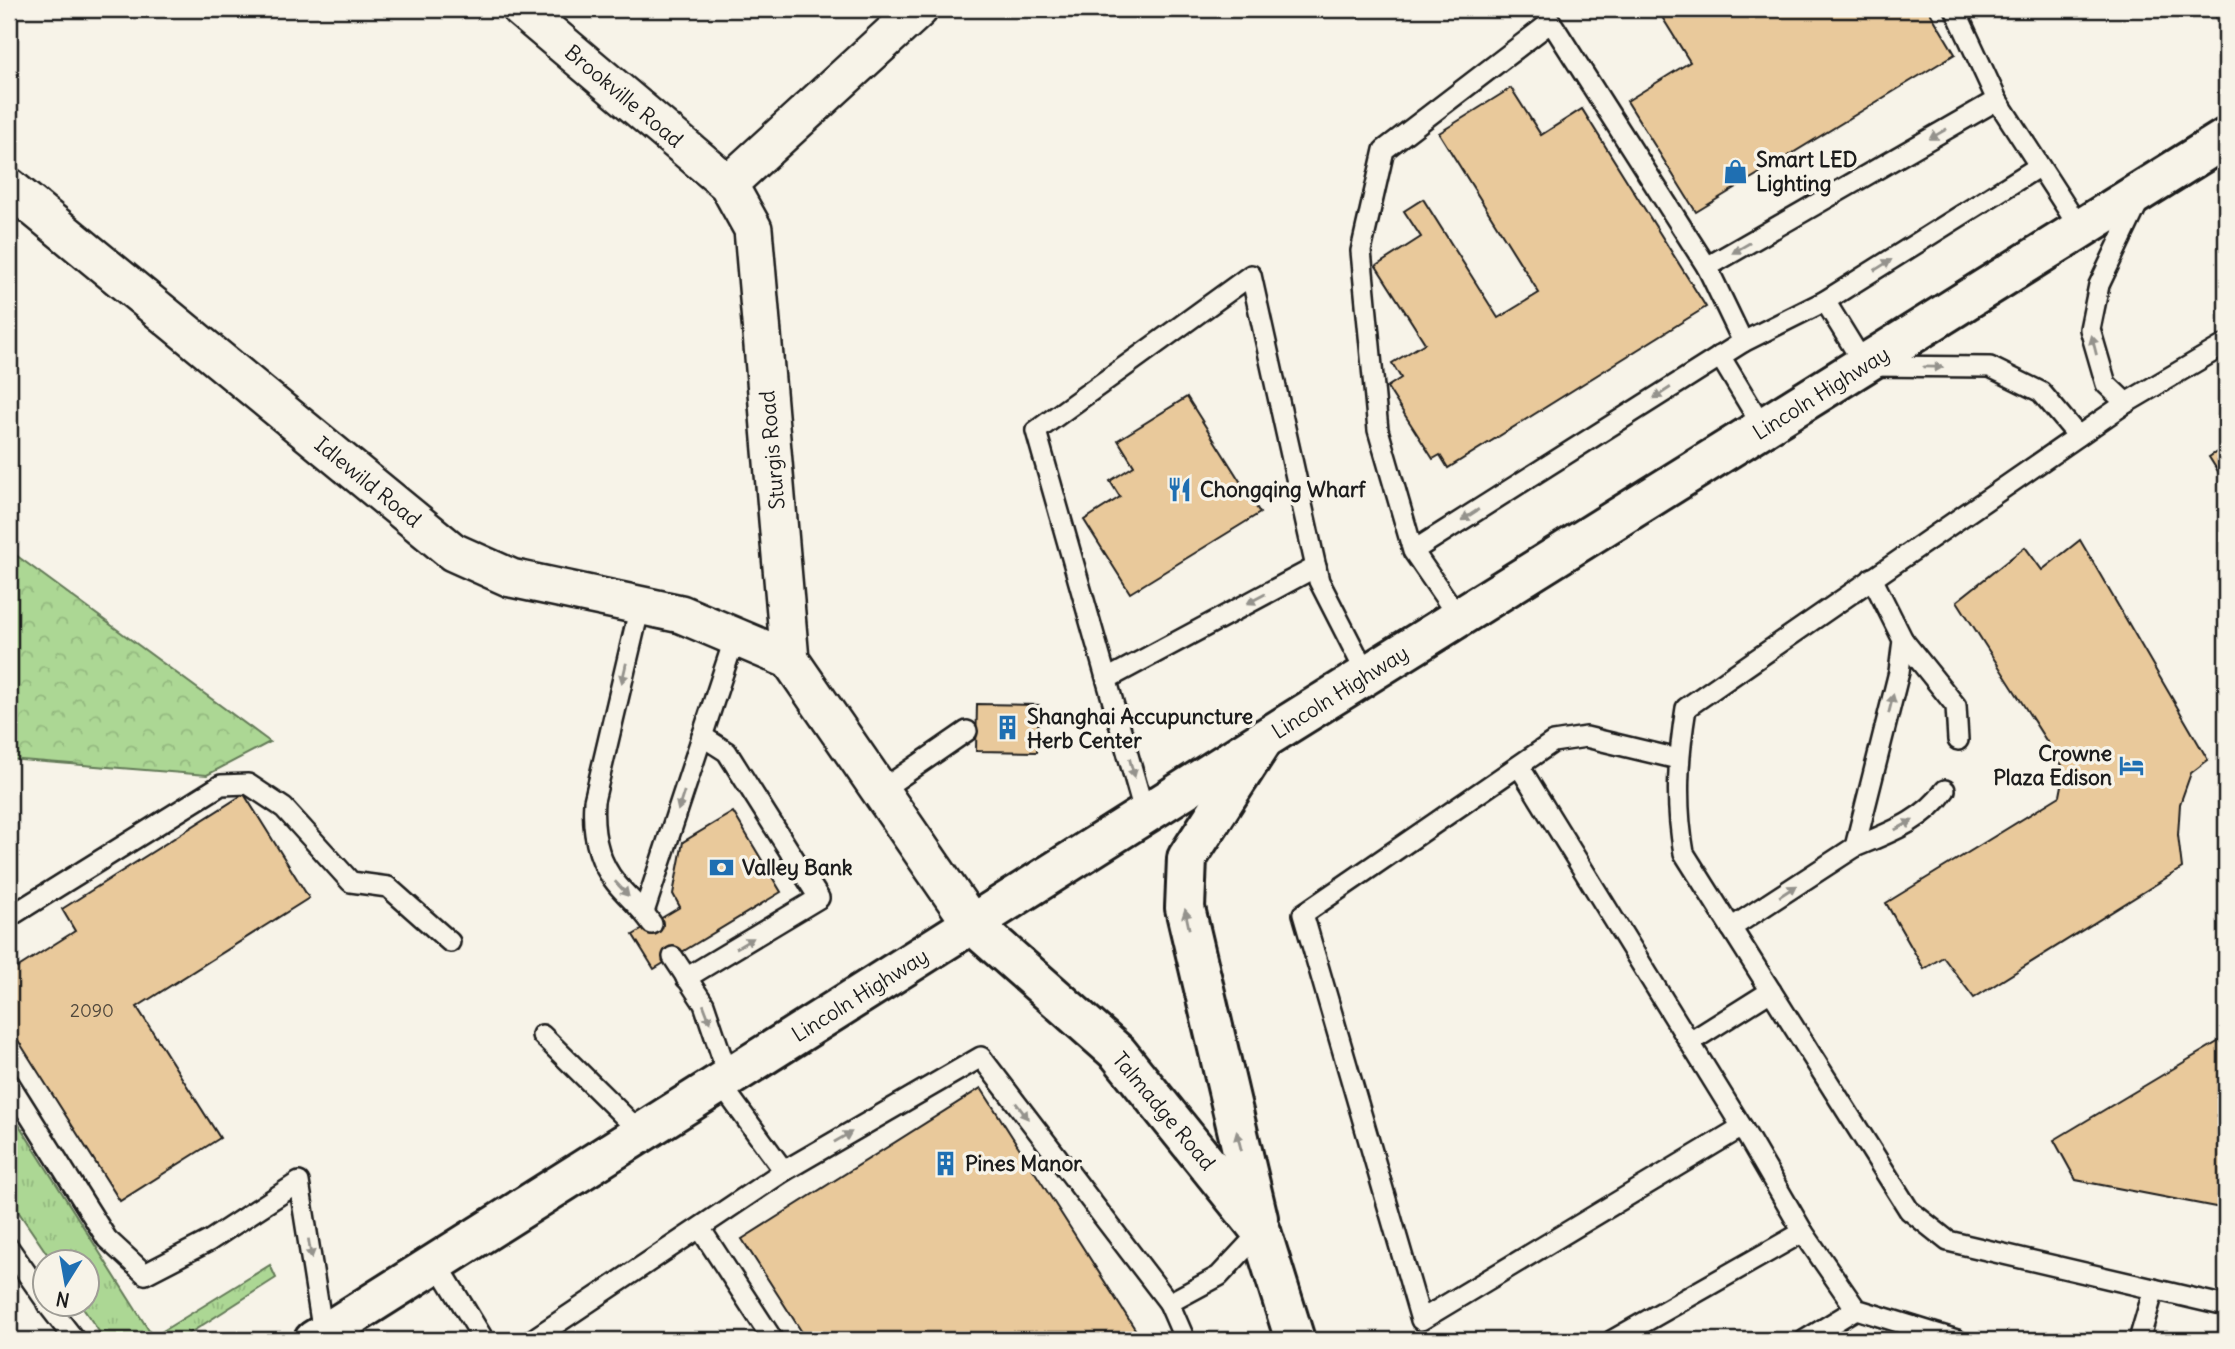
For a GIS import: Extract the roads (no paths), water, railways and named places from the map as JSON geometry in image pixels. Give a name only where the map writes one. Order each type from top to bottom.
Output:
[{"type":"main road","name":"Lincoln Highway","points":[[318,1337],[1264,739],[2226,138]]},
{"type":"main road","points":[[1261,1231],[1185,908],[1187,858],[1264,739]]},
{"type":"main road","name":"Talmadge Road","points":[[972,925],[1118,1053],[1261,1231],[1295,1340]]},
{"type":"street","name":"Brookville Road","points":[[521,9],[728,184]]},
{"type":"street","points":[[728,184],[919,9]]},
{"type":"street","name":"Sturgis Road","points":[[728,184],[753,229],[790,660],[972,925]]},
{"type":"street","name":"Idlewild Road","points":[[9,187],[453,552],[511,578],[681,614],[790,660]]},
{"type":"lane","points":[[1955,9],[1997,100],[2081,230]]},
{"type":"lane","points":[[1459,618],[1413,551],[1378,430],[1362,251],[1384,150],[1556,15],[1707,267],[1743,342]]},
{"type":"lane","points":[[1707,267],[1997,100]]},
{"type":"lane","points":[[1413,551],[1720,356],[1825,301],[2038,167]]},
{"type":"lane","points":[[2126,403],[2106,384],[2090,329],[2099,285],[2144,191]]},
{"type":"lane","points":[[1145,815],[1036,431],[1251,275],[1319,581],[1367,675]]},
{"type":"lane","points":[[1825,301],[1865,366],[1990,368],[2040,392],[2078,436]]},
{"type":"lane","points":[[2226,344],[2126,403],[1686,708],[1678,759],[1678,820],[1684,853],[1909,1210],[1948,1241],[2226,1306]]},
{"type":"lane","points":[[1720,356],[1764,429]]},
{"type":"lane","points":[[1107,679],[1316,567]]},
{"type":"lane","points":[[1872,578],[1903,640],[1956,706],[1958,740]]},
{"type":"lane","points":[[640,606],[594,801],[593,818],[602,862],[615,883],[648,918],[702,736],[735,637]]},
{"type":"lane","points":[[1855,847],[1899,672],[1903,640]]},
{"type":"lane","points":[[880,791],[967,731]]},
{"type":"lane","points":[[687,978],[819,898],[727,752],[702,736]]},
{"type":"lane","points":[[1678,759],[1586,737],[1553,742],[1303,914],[1421,1320],[1742,1127]]},
{"type":"lane","points":[[1519,766],[1742,1127],[1803,1231],[1856,1309],[1957,1340]]},
{"type":"lane","points":[[9,918],[221,785],[248,784],[284,808],[351,882],[388,887],[450,942]]},
{"type":"lane","points":[[1731,928],[1855,847],[1908,824],[1936,803],[1945,790]]},
{"type":"lane","points":[[673,957],[704,1004],[725,1081],[784,1171]]},
{"type":"lane","points":[[1690,1042],[1771,991]]},
{"type":"lane","points":[[542,1035],[641,1133]]},
{"type":"lane","points":[[532,1340],[784,1171],[981,1057],[1169,1303],[1185,1340]]},
{"type":"lane","points":[[9,1083],[107,1238],[145,1274],[209,1241],[299,1182],[318,1337]]},
{"type":"lane","points":[[700,1228],[773,1340]]},
{"type":"lane","points":[[1169,1303],[1219,1276],[1261,1231]]},
{"type":"lane","points":[[1613,1340],[1803,1231]]},
{"type":"lane","points":[[9,1248],[15,1273],[32,1289]]},
{"type":"lane","points":[[437,1263],[484,1340]]},
{"type":"lane","points":[[2139,1340],[2154,1289]]},
{"type":"lane","points":[[1805,1340],[1856,1309]]},
{"type":"lane","points":[[58,1318],[75,1340]]},
{"type":"place","name":"Smart LED Lighting","points":[[1736,171]]},
{"type":"place","name":"Chongqing Wharf","points":[[1180,489]]},
{"type":"place","name":"Shanghai Accupuncture Herb Center","points":[[1007,728]]},
{"type":"place","name":"Crowne Plaza Edison","points":[[2132,765]]},
{"type":"place","name":"Valley Bank","points":[[722,867]]},
{"type":"place","name":"Pines Manor","points":[[945,1163]]}]
